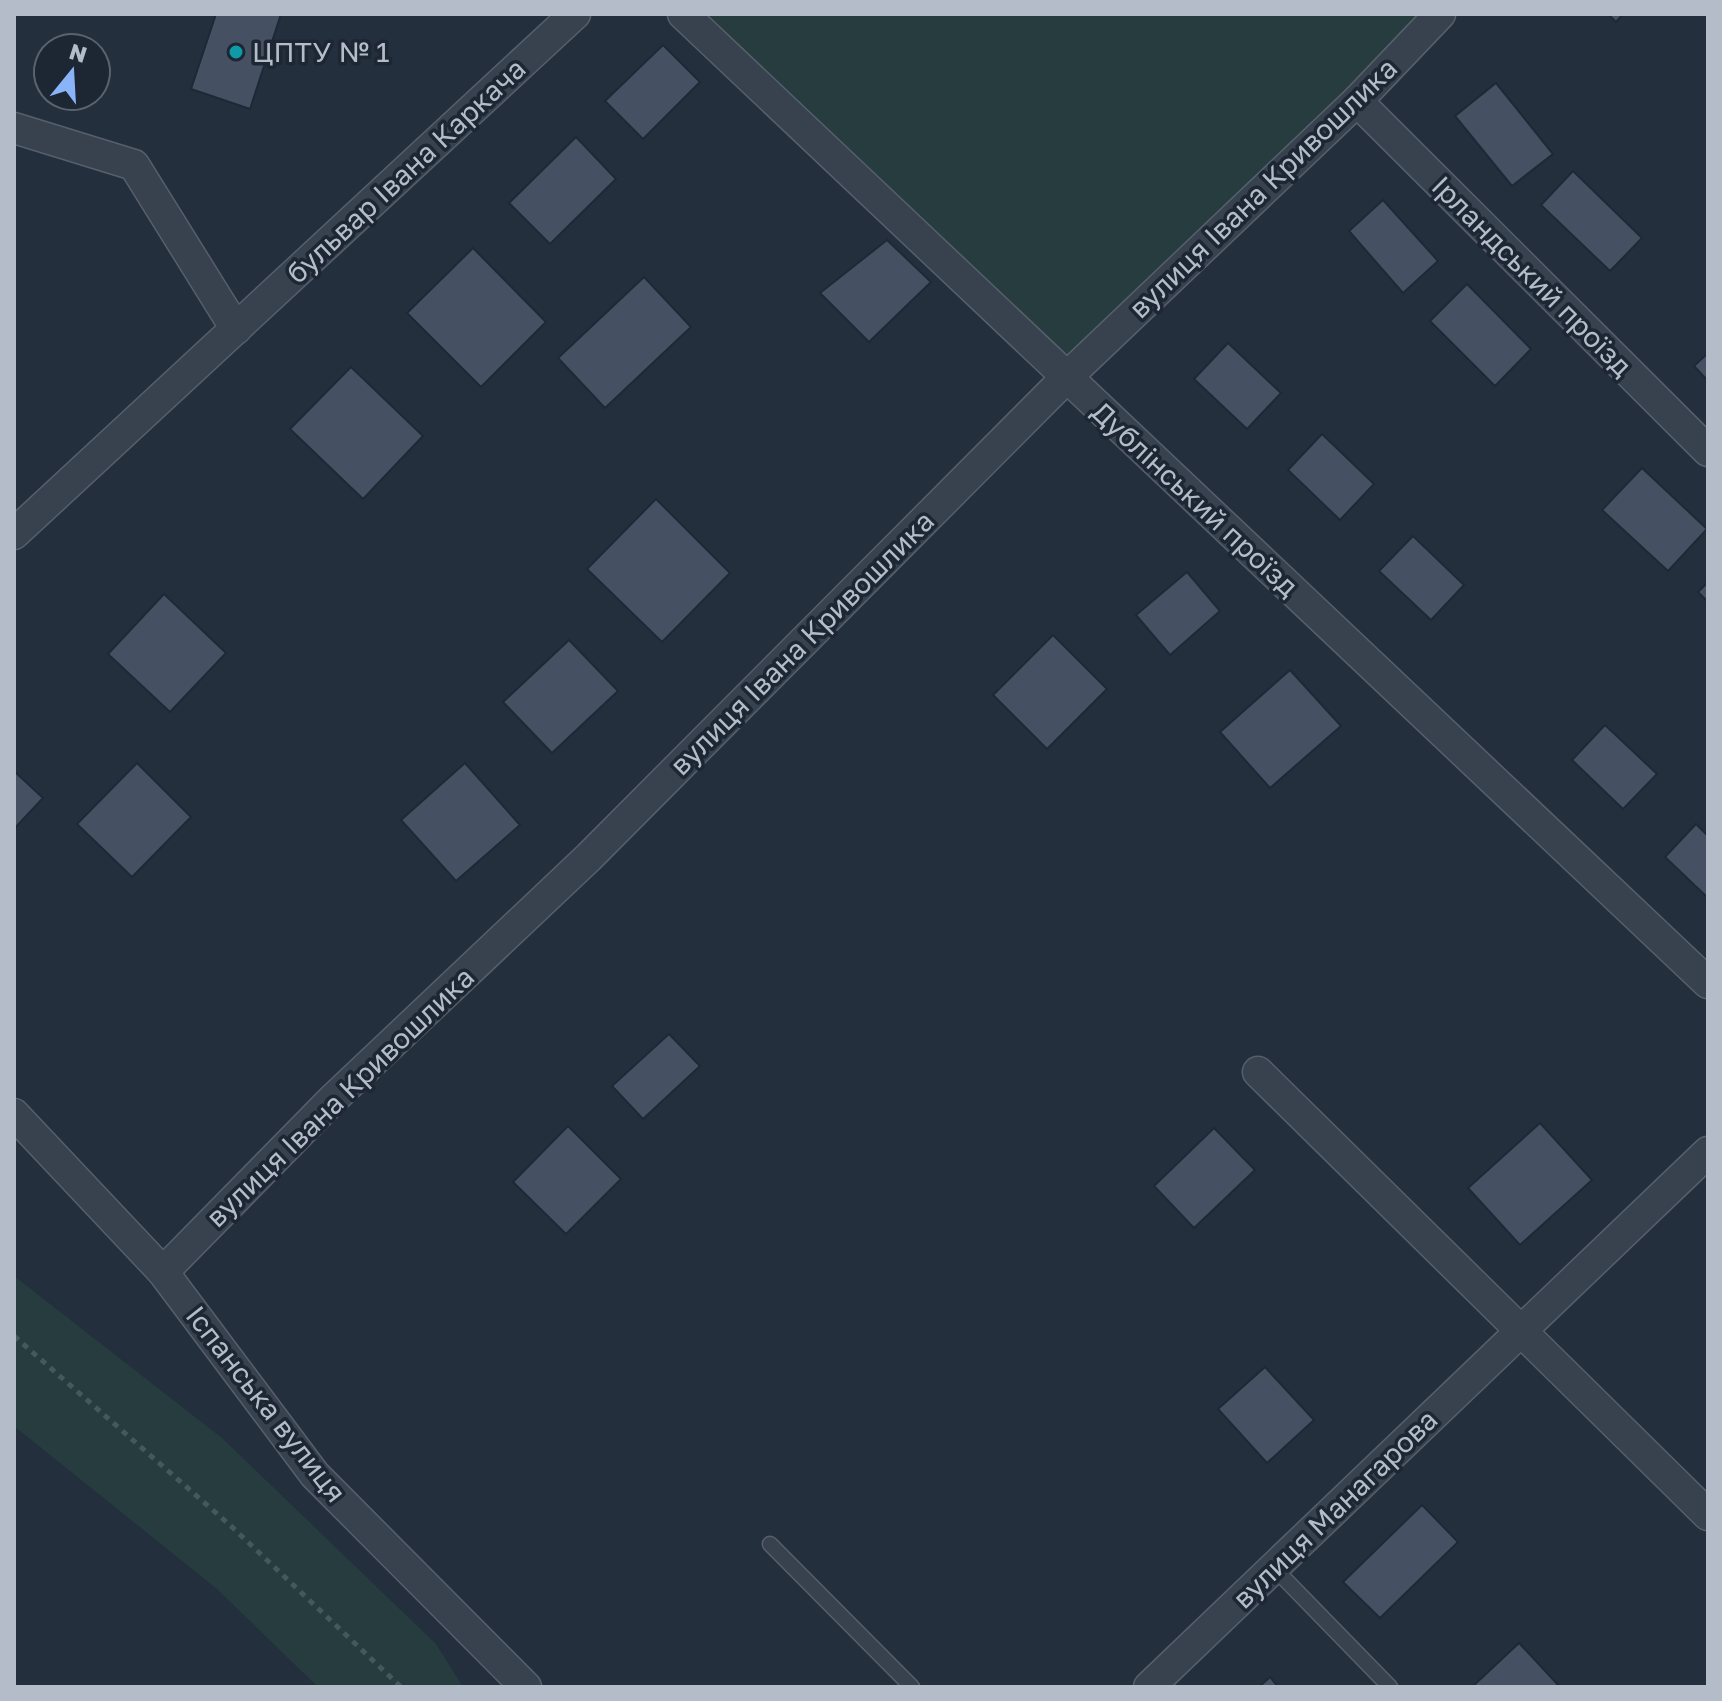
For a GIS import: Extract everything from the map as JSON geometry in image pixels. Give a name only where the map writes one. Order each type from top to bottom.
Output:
[{"type":"street","name":"бульвар Івана Каркача","points":[[14,534],[575,14]]},
{"type":"street","name":"Дублінський проїзд","points":[[683,14],[1708,983]]},
{"type":"street","name":"вулиця Івана Кривошлика","points":[[163,1272],[331,1101],[589,857],[1067,377],[1357,101],[1440,14]]},
{"type":"street","name":"Ірландський проїзд","points":[[1357,101],[1708,451]]},
{"type":"street","points":[[14,128],[134,165],[236,329]]},
{"type":"street","points":[[1258,1072],[1708,1515]]},
{"type":"street","name":"Іспанська вулиця","points":[[14,1114],[163,1272],[315,1475],[526,1687]]},
{"type":"street","name":"вулиця Манагарова","points":[[1149,1687],[1708,1152]]},
{"type":"lane","points":[[770,1544],[912,1687]]},
{"type":"lane","points":[[1274,1568],[1390,1687]]},
{"type":"path","points":[[14,1336],[231,1526],[401,1687]]},
{"type":"green space","points":[[683,14],[1432,14],[1067,377]]},
{"type":"green space","points":[[14,1276],[222,1438],[436,1644],[463,1687],[318,1687],[217,1589],[14,1426]]},
{"type":"building","name":"ЦПТУ № 1","points":[[216,14],[281,14],[250,109],[191,89]]},
{"type":"building","points":[[1608,14],[1623,14],[1616,22]]},
{"type":"building","points":[[663,45],[700,82],[643,139],[605,101]]},
{"type":"building","points":[[1496,83],[1553,154],[1512,186],[1455,116]]},
{"type":"building","points":[[576,137],[616,179],[550,244],[509,203]]},
{"type":"building","points":[[1573,171],[1642,238],[1610,271],[1541,205]]},
{"type":"building","points":[[1383,200],[1438,261],[1403,293],[1349,231]]},
{"type":"building","points":[[887,240],[931,282],[869,342],[820,293]]},
{"type":"building","points":[[473,248],[546,322],[481,387],[407,313]]},
{"type":"building","points":[[644,277],[691,327],[605,408],[558,358]]},
{"type":"building","points":[[1467,284],[1531,349],[1495,386],[1430,321]]},
{"type":"building","points":[[1228,343],[1281,393],[1247,429],[1194,379]]},
{"type":"building","points":[[1708,353],[1708,381],[1694,366]]},
{"type":"building","points":[[351,367],[423,436],[363,499],[290,429]]},
{"type":"building","points":[[1322,434],[1374,484],[1340,520],[1288,470]]},
{"type":"building","points":[[1642,468],[1707,529],[1668,571],[1602,510]]},
{"type":"building","points":[[656,499],[730,573],[662,642],[587,569]]},
{"type":"building","points":[[1413,536],[1464,585],[1431,620],[1379,571]]},
{"type":"building","points":[[1187,572],[1220,611],[1170,655],[1136,615]]},
{"type":"building","points":[[1708,582],[1708,602],[1698,592]]},
{"type":"building","points":[[164,594],[226,653],[170,712],[108,654]]},
{"type":"building","points":[[1053,635],[1107,689],[1047,749],[993,695]]},
{"type":"building","points":[[569,640],[618,691],[552,753],[503,702]]},
{"type":"building","points":[[1290,670],[1341,726],[1270,788],[1220,732]]},
{"type":"building","points":[[1605,725],[1657,774],[1623,809],[1572,760]]},
{"type":"building","points":[[137,763],[191,817],[132,877],[77,824]]},
{"type":"building","points":[[465,763],[520,825],[456,881],[401,820]]},
{"type":"building","points":[[14,771],[43,798],[14,829]]},
{"type":"building","points":[[1696,824],[1708,836],[1708,898],[1665,857]]},
{"type":"building","points":[[669,1034],[700,1066],[643,1119],[612,1086]]},
{"type":"building","points":[[1540,1123],[1592,1180],[1520,1245],[1468,1188]]},
{"type":"building","points":[[568,1126],[621,1179],[566,1234],[513,1182]]},
{"type":"building","points":[[1214,1128],[1255,1170],[1194,1228],[1154,1186]]},
{"type":"building","points":[[1265,1367],[1314,1420],[1267,1463],[1218,1409]]},
{"type":"building","points":[[1422,1505],[1458,1542],[1380,1618],[1343,1582]]},
{"type":"building","points":[[1519,1643],[1560,1687],[1472,1687]]},
{"type":"building","points":[[1270,1677],[1278,1687],[1259,1687]]},
{"type":"place","name":"ЦПТУ № 1","points":[[236,52]]}]
